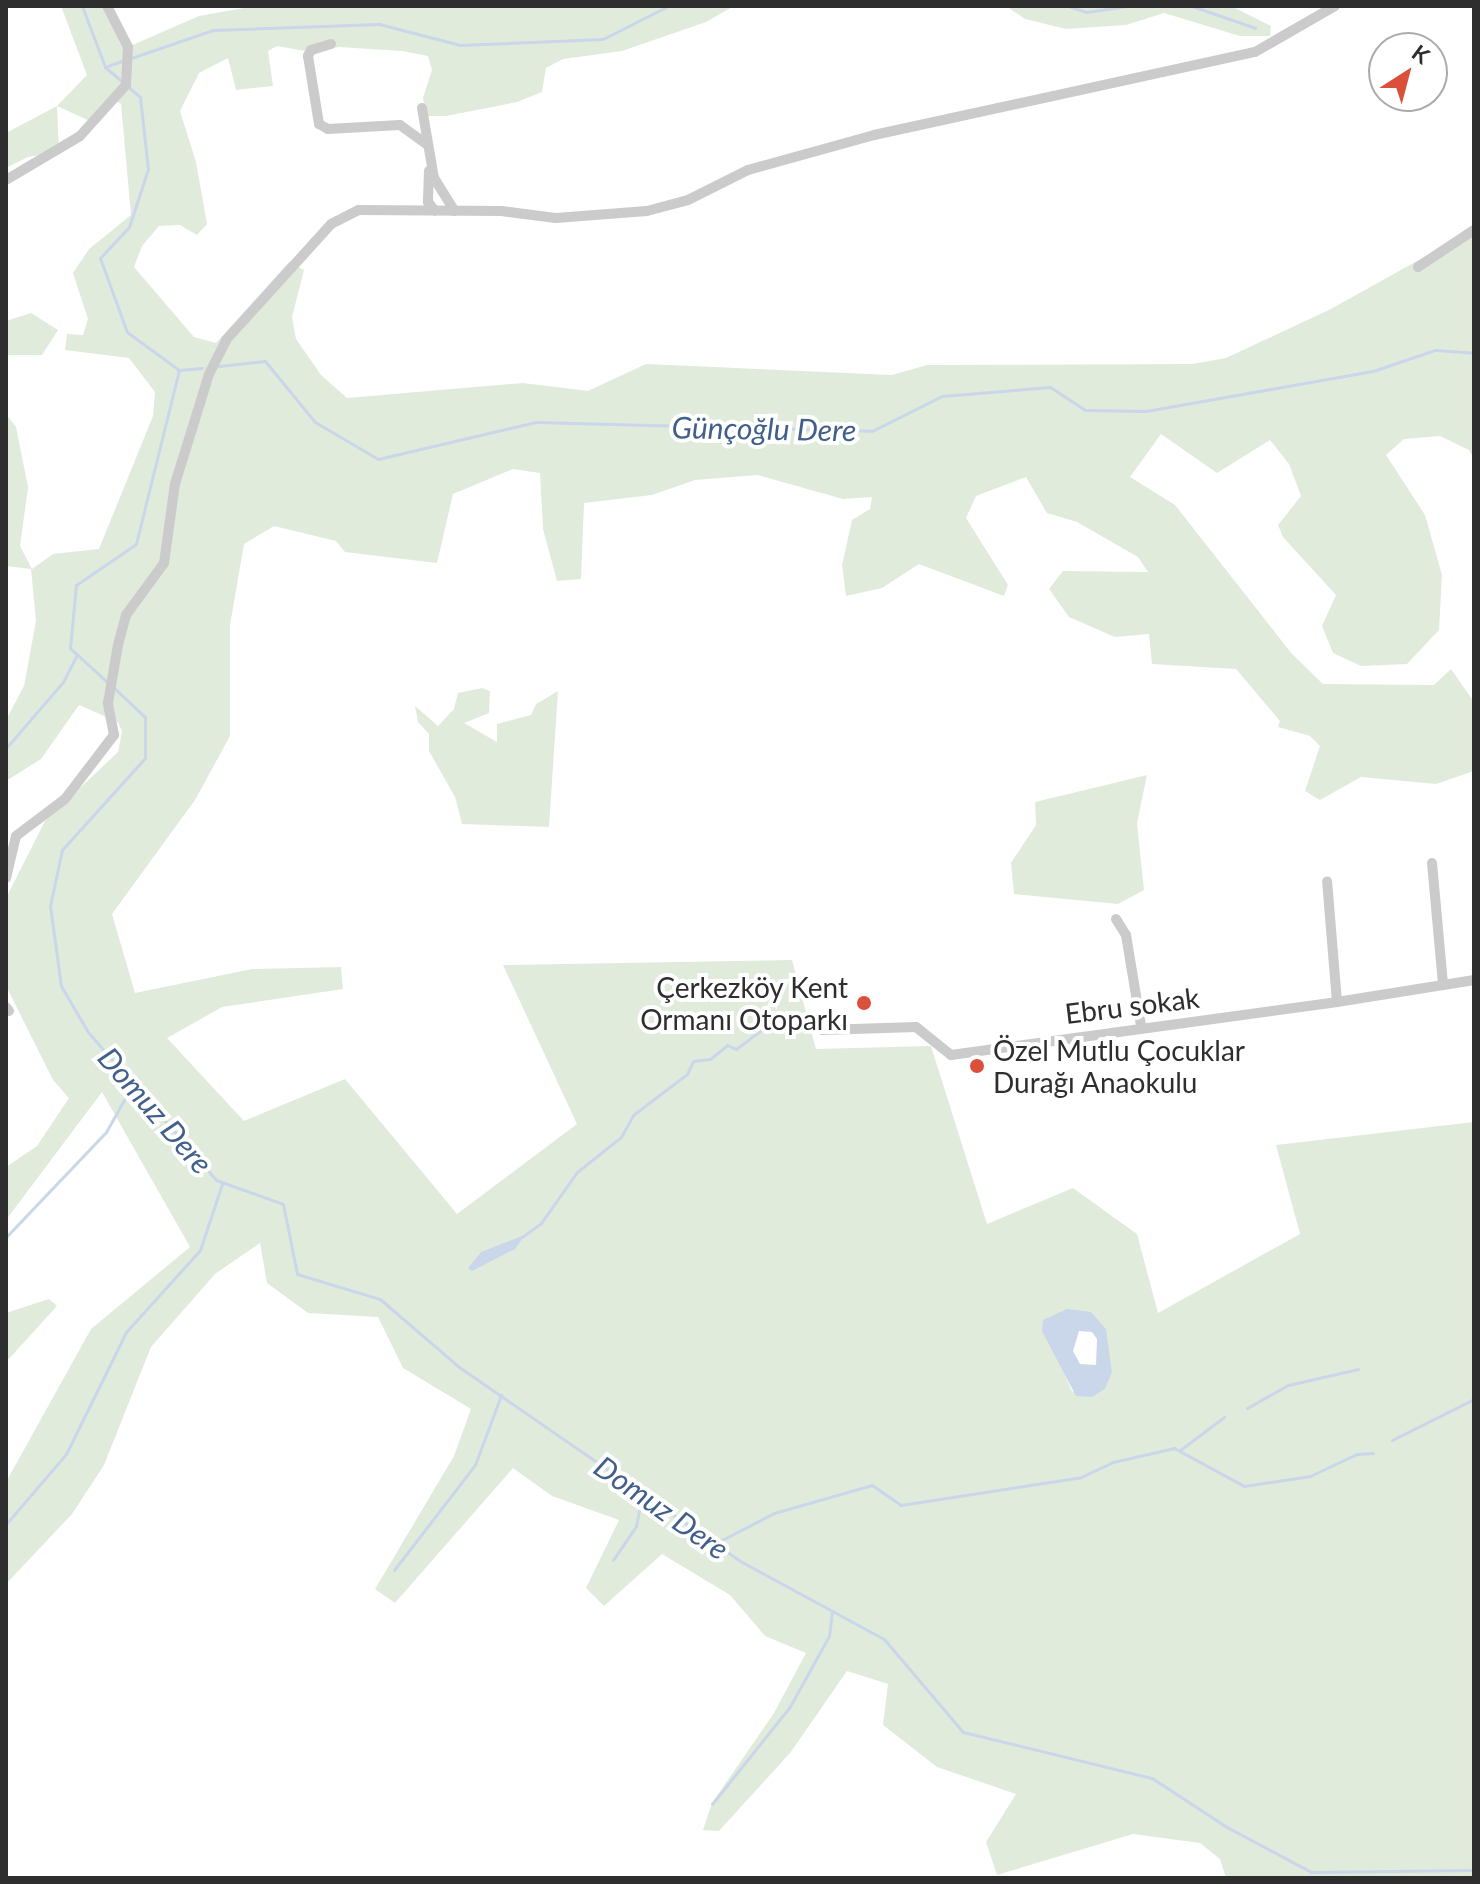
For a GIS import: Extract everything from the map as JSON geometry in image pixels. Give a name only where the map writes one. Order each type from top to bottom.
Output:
[{"type":"street","points":[[6,180],[80,136],[126,85],[128,47],[107,6]]},
{"type":"street","points":[[6,878],[16,836],[65,799],[114,735],[108,703],[126,615],[164,563],[175,484],[209,374],[226,340],[331,224],[359,210],[455,211],[556,218],[647,211],[688,200],[748,170],[874,135],[1255,52],[1335,6]]},
{"type":"street","points":[[331,44],[311,50],[308,56],[319,124],[328,129],[400,125],[426,144]]},
{"type":"street","points":[[422,108],[429,161],[438,185],[455,211]]},
{"type":"street","points":[[429,161],[428,202],[435,211]]},
{"type":"street","points":[[435,211],[438,185]]},
{"type":"street","points":[[1418,267],[1474,230]]},
{"type":"street","points":[[1432,863],[1443,985]]},
{"type":"street","points":[[1327,881],[1337,1002],[1474,980]]},
{"type":"street","points":[[1116,919],[1126,935],[1141,1026]]},
{"type":"street","name":"Ebru sokak","points":[[822,1030],[916,1027],[951,1055],[1141,1026],[1337,1002]]},
{"type":"green space","points":[[61,6],[108,6],[128,47],[199,16],[255,6],[734,6],[706,22],[622,51],[563,59],[546,68],[542,92],[517,102],[446,116],[426,116],[423,98],[432,70],[428,56],[402,51],[339,47],[311,52],[277,46],[268,51],[273,86],[236,90],[228,58],[199,73],[180,111],[196,162],[207,224],[197,235],[180,225],[159,226],[142,246],[134,267],[194,337],[216,343],[289,262],[304,270],[292,317],[296,339],[321,375],[347,398],[523,383],[588,391],[646,364],[892,375],[927,365],[1192,364],[1226,358],[1331,309],[1474,229],[1474,459],[1469,450],[1440,436],[1404,439],[1386,455],[1425,515],[1442,575],[1439,630],[1407,664],[1361,666],[1333,653],[1322,626],[1336,595],[1283,537],[1278,525],[1301,496],[1289,464],[1270,440],[1217,473],[1161,434],[1130,477],[1175,505],[1292,654],[1323,684],[1434,685],[1451,669],[1474,702],[1474,771],[1436,784],[1361,777],[1320,800],[1305,791],[1320,746],[1310,736],[1278,727],[1280,721],[1236,669],[1152,664],[1149,634],[1115,637],[1069,617],[1049,589],[1063,571],[1148,572],[1138,557],[1077,522],[1047,513],[1026,477],[976,496],[966,518],[1008,585],[1004,596],[919,564],[882,588],[846,596],[842,565],[852,520],[870,509],[872,497],[843,499],[758,475],[695,480],[652,495],[584,503],[581,579],[557,581],[543,529],[540,473],[513,469],[453,494],[437,563],[345,552],[336,541],[274,526],[244,544],[230,625],[230,736],[195,800],[112,914],[135,993],[252,969],[341,967],[343,989],[222,1007],[167,1038],[244,1121],[345,1079],[457,1214],[577,1124],[503,965],[792,960],[816,1049],[931,1046],[987,1224],[1073,1188],[1137,1234],[1158,1313],[1300,1234],[1276,1145],[1474,1122],[1474,1878],[1226,1878],[1220,1859],[1200,1843],[1133,1834],[997,1875],[986,1842],[1016,1794],[937,1767],[883,1725],[888,1684],[847,1671],[790,1753],[719,1831],[703,1830],[712,1803],[774,1713],[806,1653],[765,1636],[730,1595],[662,1554],[604,1606],[586,1588],[619,1520],[552,1496],[513,1468],[395,1603],[375,1589],[454,1456],[471,1409],[403,1368],[378,1317],[308,1313],[267,1283],[260,1243],[215,1274],[151,1347],[104,1465],[72,1514],[6,1584],[6,1482],[91,1329],[190,1247],[102,1092],[6,1220],[6,1167],[37,1146],[69,1098],[53,1080],[6,986],[6,898],[45,821],[118,752],[122,731],[118,722],[79,705],[41,759],[6,781],[6,720],[24,686],[36,621],[31,569],[6,566],[6,414],[16,427],[28,487],[20,546],[32,569],[53,554],[99,549],[153,416],[155,392],[129,358],[65,350],[67,334],[83,335],[88,319],[73,273],[89,249],[131,215],[121,104],[113,99],[92,122],[57,106],[87,75]],"holes":[[[1091,1312],[1112,1373],[1105,1389],[1091,1397],[1072,1391],[1058,1359]]]},
{"type":"green space","points":[[1006,6],[1231,6],[1271,26],[1270,36],[1240,36],[1164,13],[1126,25],[1066,29],[1025,19]]},
{"type":"green space","points":[[57,106],[59,152],[28,157],[6,168],[6,133]]},
{"type":"green space","points":[[31,313],[58,330],[42,355],[6,355],[6,321]]},
{"type":"green space","points":[[482,688],[490,691],[489,713],[464,723],[497,742],[497,724],[531,715],[536,704],[558,691],[549,827],[462,824],[455,797],[429,751],[429,734],[418,722],[415,706],[438,726],[454,709],[458,693]]},
{"type":"green space","points":[[1147,775],[1137,823],[1144,890],[1118,904],[1014,894],[1011,863],[1036,825],[1035,802]]},
{"type":"green space","points":[[49,1299],[57,1306],[6,1362],[6,1313]]},
{"type":"water","points":[[525,1235],[515,1249],[472,1271],[468,1268],[481,1252]]},
{"type":"water","points":[[1067,1309],[1091,1312],[1106,1329],[1112,1373],[1105,1389],[1092,1397],[1076,1396],[1042,1331],[1043,1320]],"holes":[[[1079,1331],[1092,1332],[1097,1339],[1096,1365],[1080,1364],[1073,1351]]]},
{"type":"waterway","name":"Domuz Dere","points":[[82,6],[105,67],[140,97],[148,169],[129,227],[100,258],[127,332],[179,370],[136,544],[76,585],[70,648],[108,683]]},
{"type":"waterway","points":[[131,58],[213,30],[379,24],[460,45],[603,39],[668,6]]},
{"type":"waterway","points":[[1068,6],[1086,12],[1128,6]]},
{"type":"waterway","points":[[1192,6],[1255,28]]},
{"type":"waterway","points":[[105,67],[124,60]]},
{"type":"waterway","name":"Günçoğlu Dere","points":[[219,366],[265,361],[315,422],[378,459],[536,422],[872,431],[942,396],[1050,387],[1085,410],[1146,411],[1373,371],[1435,350],[1474,353]]},
{"type":"waterway","name":"Günçoğlu Dere","points":[[179,370],[202,368]]},
{"type":"waterway","points":[[6,748],[63,682],[77,654]]},
{"type":"waterway","name":"Domuz Dere","points":[[114,688],[145,717],[145,758],[62,850],[50,906],[61,986],[88,1032],[216,1180],[283,1204],[297,1274],[380,1299],[459,1367],[742,1562],[884,1639],[963,1732],[1152,1778],[1225,1826],[1311,1872],[1474,1870]]},
{"type":"waterway","points":[[522,1237],[541,1223],[577,1172],[621,1137],[633,1115],[687,1074],[693,1061],[710,1059],[727,1045],[736,1049],[761,1030]]},
{"type":"waterway","points":[[6,1237],[106,1132],[133,1084]]},
{"type":"waterway","points":[[6,1524],[66,1454],[126,1332],[200,1250],[222,1184]]},
{"type":"waterway","points":[[1247,1408],[1288,1385],[1358,1369]]},
{"type":"waterway","points":[[394,1570],[475,1465],[501,1395]]},
{"type":"waterway","points":[[1392,1440],[1474,1399]]},
{"type":"waterway","points":[[1180,1450],[1224,1417]]},
{"type":"waterway","points":[[716,1543],[774,1513],[872,1485],[901,1505],[1081,1477],[1113,1462],[1174,1448],[1244,1486],[1310,1476],[1357,1454],[1373,1453]]},
{"type":"waterway","points":[[613,1560],[636,1526],[643,1491]]},
{"type":"waterway","points":[[712,1804],[789,1708],[829,1636],[832,1611]]},
{"type":"place","name":"Çerkezköy Kent Ormanı Otoparkı","points":[[864,1003]]},
{"type":"place","name":"Özel Mutlu Çocuklar Durağı Anaokulu","points":[[977,1066]]}]
